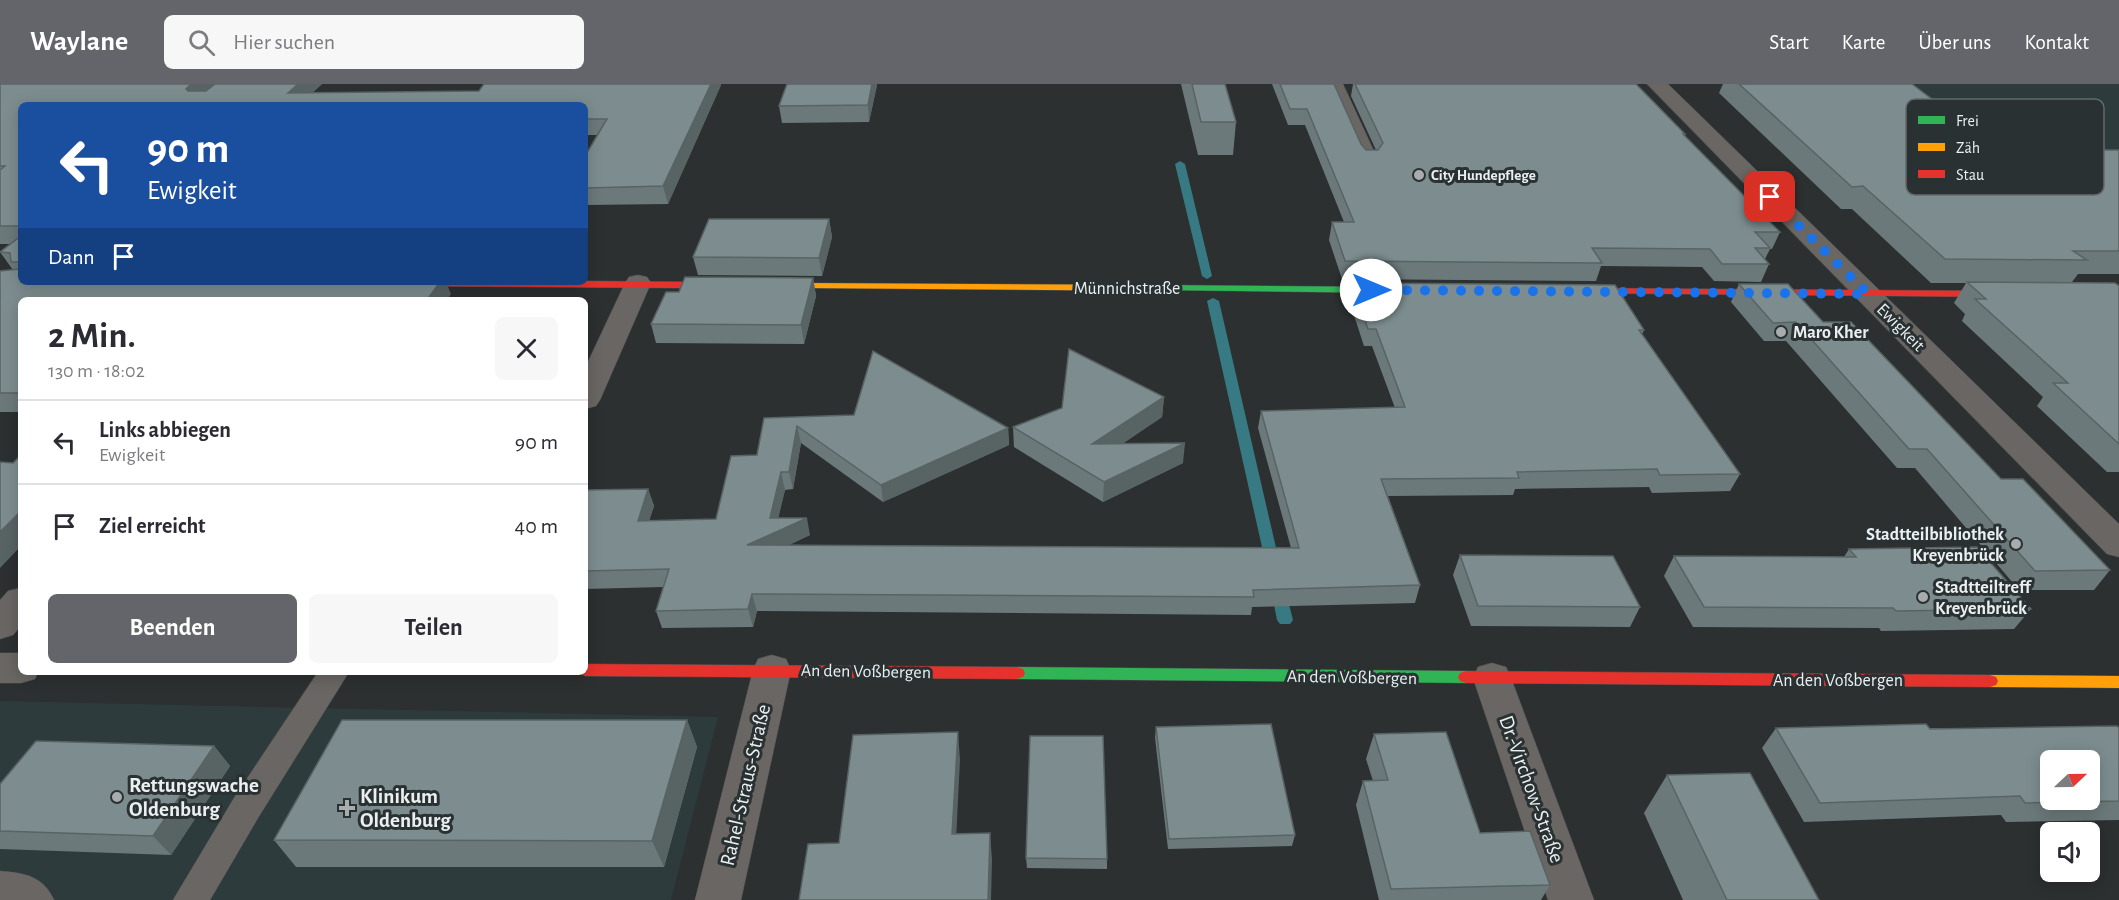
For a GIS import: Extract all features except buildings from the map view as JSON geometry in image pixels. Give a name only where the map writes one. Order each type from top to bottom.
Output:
[{"type":"street","name":"Ewigkeit","points":[[1657,84],[2119,545]]},
{"type":"street","name":"Münnichstraße","points":[[588,284],[1414,290]]},
{"type":"street","points":[[588,393],[638,284]]},
{"type":"street","points":[[203,285],[293,289],[333,285]]},
{"type":"street","points":[[1557,291],[2011,294]]},
{"type":"street","points":[[0,625],[18,604]]},
{"type":"street","points":[[0,668],[18,668]]},
{"type":"street","name":"An den Voßbergen","points":[[588,670],[2119,682]]},
{"type":"street","name":"Rahel-Straus-Straße","points":[[718,900],[772,670]]},
{"type":"street","name":"Dr.-Virchow-Straße","points":[[1492,678],[1571,900]]},
{"type":"lane","points":[[1335,84],[1369,160]]},
{"type":"lane","points":[[191,900],[246,808],[332,675]]},
{"type":"lane","points":[[0,887],[24,889],[36,900]]},
{"type":"shaded area","points":[[1761,84],[2119,84],[2119,199],[2104,194],[2104,99],[1906,99],[1906,131]]},
{"type":"shaded area","name":"Klinikum Oldenburg","points":[[0,701],[718,717],[671,900],[0,900]]},
{"type":"waterway","points":[[1180,164],[1207,276]]},
{"type":"waterway","points":[[1213,301],[1273,565]]},
{"type":"waterway","points":[[1278,589],[1285,620]]},
{"type":"traffic: fast","points":[[1162,288],[1394,290]]},
{"type":"traffic: fast","points":[[1017,673],[1466,677]]},
{"type":"traffic: slow","points":[[806,286],[1162,288]]},
{"type":"traffic: slow","points":[[1990,681],[2119,682]]},
{"type":"traffic: jam","points":[[588,284],[806,286]]},
{"type":"traffic: jam","points":[[1575,291],[2003,294]]},
{"type":"traffic: jam","points":[[588,670],[1017,673]]},
{"type":"traffic: jam","points":[[1466,677],[1990,681]]},
{"type":"place","name":"City Hundepflege","points":[[1419,175]]},
{"type":"place","name":"Maro Kher","points":[[1781,332]]},
{"type":"place","name":"Stadtteilbibliothek Kreyenbrück","points":[[2016,544]]},
{"type":"place","name":"Stadtteiltreff Kreyenbrück","points":[[1923,597]]},
{"type":"place","name":"Rettungswache Oldenburg","points":[[117,797]]},
{"type":"place","name":"Klinikum Oldenburg","points":[[347,808]]},
{"type":"route","points":[[1371,290],[1868,294],[1770,197]]}]
